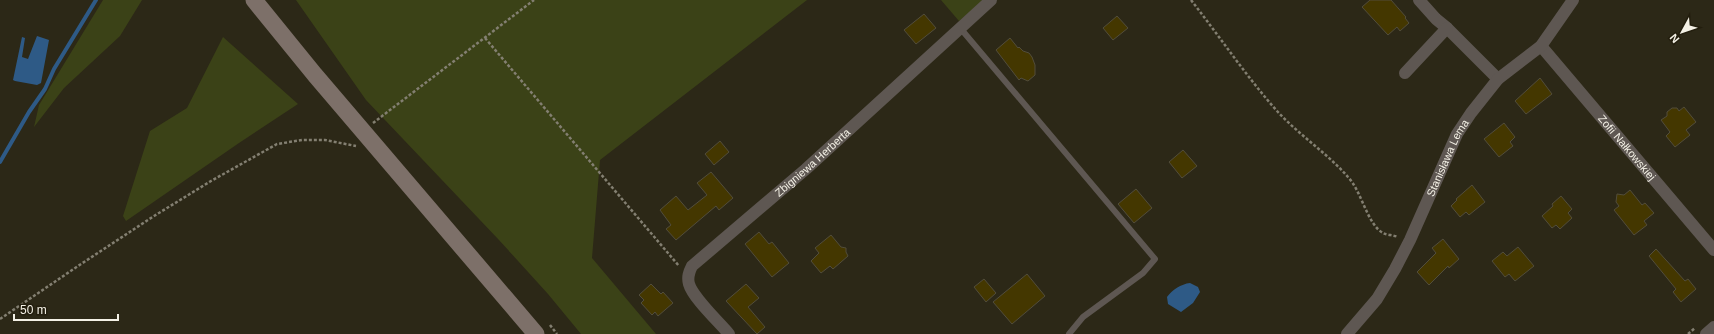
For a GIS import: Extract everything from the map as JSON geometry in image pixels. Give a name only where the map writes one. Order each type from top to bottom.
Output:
[{"type":"main road","points":[[254,0],[536,334]]},
{"type":"street","name":"Zbigniewa Herberta","points":[[688,275],[692,266],[806,169],[991,0]]},
{"type":"street","points":[[1419,0],[1436,20],[1447,28],[1498,79]]},
{"type":"street","name":"Stanisława Lema","points":[[1346,334],[1377,299],[1395,269],[1410,240],[1457,134],[1471,113],[1498,79],[1540,46],[1573,0]]},
{"type":"street","points":[[1405,73],[1447,28]]},
{"type":"street","name":"Zofii Nałkowskiej","points":[[1540,46],[1714,250]]},
{"type":"street","points":[[688,275],[689,285],[694,294],[729,334]]},
{"type":"street","points":[[1706,334],[1714,327]]},
{"type":"lane","points":[[961,29],[1155,259],[1143,273],[1083,317],[1069,334]]},
{"type":"path","points":[[0,319],[167,208],[211,181],[277,144],[302,140],[325,140],[353,146],[368,145],[368,136],[485,38],[534,0]]},
{"type":"path","points":[[1191,0],[1248,75],[1278,111],[1297,131],[1338,165],[1350,179],[1362,198],[1371,222],[1383,233],[1410,240]]},
{"type":"path","points":[[485,38],[688,275]]},
{"type":"green space","points":[[103,0],[142,0],[120,36],[64,88],[34,127],[39,105]]},
{"type":"green space","points":[[296,0],[807,0],[600,160],[592,258],[656,334],[581,334],[548,294],[499,240],[366,100]]},
{"type":"green space","points":[[941,0],[984,0],[959,21]]},
{"type":"green space","points":[[223,37],[298,104],[126,221],[123,216],[150,131],[187,108]]},
{"type":"water","points":[[37,36],[49,40],[41,83],[37,85],[13,80],[22,37],[25,38],[22,57],[28,59]]},
{"type":"water","points":[[1190,283],[1198,287],[1200,292],[1193,303],[1181,312],[1168,304],[1167,297],[1171,292],[1180,286]]},
{"type":"building","points":[[1370,0],[1391,0],[1406,17],[1405,18],[1409,23],[1400,31],[1397,27],[1388,35],[1362,7]]},
{"type":"building","points":[[924,14],[936,28],[916,44],[904,30]]},
{"type":"building","points":[[1117,16],[1128,28],[1113,40],[1103,28]]},
{"type":"building","points":[[1010,38],[1018,48],[1019,47],[1023,51],[1029,53],[1032,57],[1035,65],[1035,75],[1028,81],[1021,78],[1019,80],[996,50]]},
{"type":"building","points":[[1540,78],[1552,94],[1526,114],[1515,101]]},
{"type":"building","points":[[1684,107],[1696,122],[1686,130],[1690,135],[1675,147],[1666,136],[1670,132],[1661,120],[1667,116],[1667,112],[1672,108],[1677,108],[1679,111]]},
{"type":"building","points":[[1504,123],[1515,137],[1510,142],[1513,146],[1499,157],[1484,139]]},
{"type":"building","points":[[720,141],[729,152],[714,165],[705,154]]},
{"type":"building","points":[[1183,150],[1197,166],[1182,178],[1169,162]]},
{"type":"building","points":[[711,172],[733,198],[719,210],[716,206],[676,240],[666,229],[671,225],[660,210],[676,196],[688,210],[707,195],[697,183]]},
{"type":"building","points":[[1472,185],[1485,202],[1469,215],[1466,212],[1460,217],[1451,206],[1457,200],[1456,199]]},
{"type":"building","points":[[1136,189],[1152,208],[1134,223],[1118,204]]},
{"type":"building","points":[[1630,190],[1642,205],[1645,203],[1654,213],[1644,221],[1647,225],[1634,235],[1614,210],[1619,206],[1616,202],[1617,194],[1624,195]]},
{"type":"building","points":[[1561,196],[1572,209],[1568,213],[1572,218],[1560,229],[1556,225],[1552,228],[1542,216]]},
{"type":"building","points":[[759,232],[769,244],[772,242],[789,263],[772,277],[745,244]]},
{"type":"building","points":[[831,235],[841,247],[846,248],[848,256],[833,269],[830,266],[821,273],[811,261],[819,253],[815,248]]},
{"type":"building","points":[[1443,239],[1459,259],[1449,268],[1448,266],[1429,285],[1417,272],[1436,253],[1432,248]]},
{"type":"building","points":[[1518,247],[1534,266],[1515,281],[1509,274],[1505,277],[1492,261],[1503,252],[1507,256]]},
{"type":"building","points":[[1656,249],[1685,281],[1688,279],[1696,289],[1681,302],[1673,292],[1676,289],[1649,256]]},
{"type":"building","points":[[1027,274],[1045,296],[1012,324],[993,302]]},
{"type":"building","points":[[984,279],[996,293],[986,302],[974,287]]},
{"type":"building","points":[[651,284],[661,294],[663,292],[673,303],[658,316],[655,312],[652,315],[641,303],[644,300],[639,295]]},
{"type":"building","points":[[746,284],[759,298],[748,307],[765,327],[757,334],[726,301]]},
{"type":"waterway","points":[[0,162],[29,112],[45,89],[54,69],[96,0]]}]
